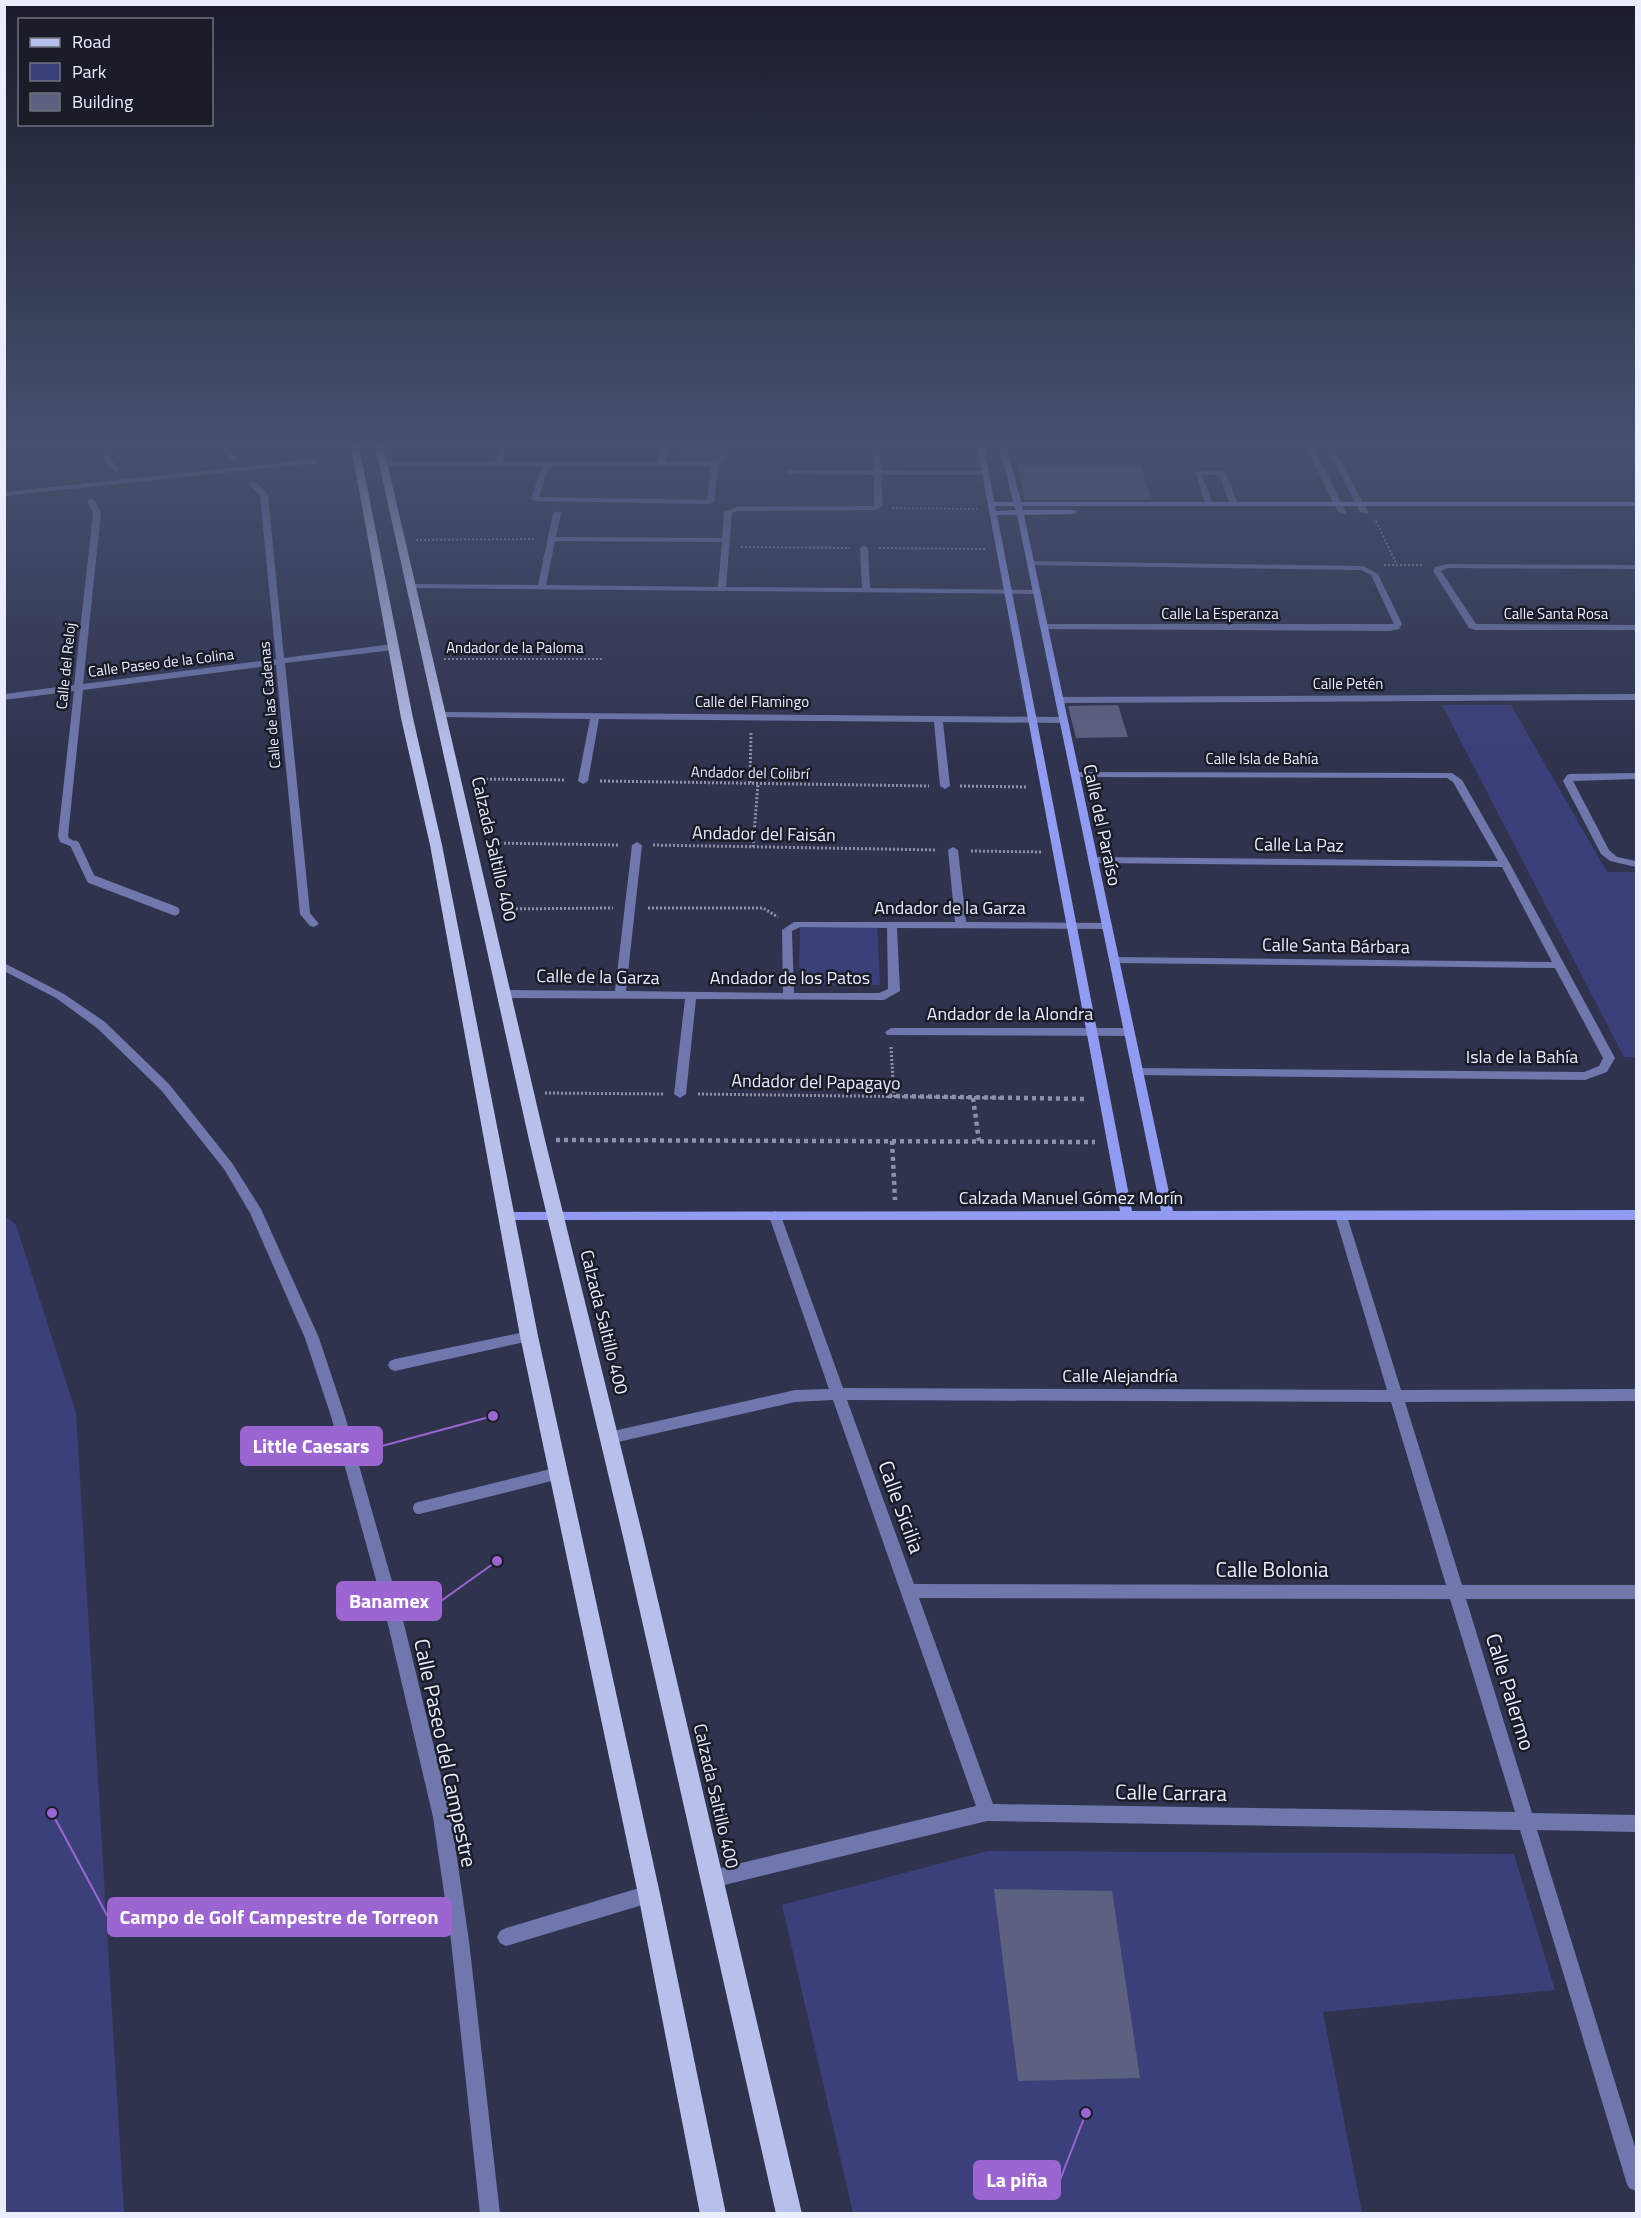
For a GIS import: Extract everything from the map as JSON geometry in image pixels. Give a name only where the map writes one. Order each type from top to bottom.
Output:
[{"type":"main road","points":[[374,545],[393,647],[436,845],[529,1336],[649,1894],[713,2214]]},
{"type":"main road","name":"Calzada Saltillo 400","points":[[402,545],[526,1093],[609,1438],[789,2214]]},
{"type":"street","name":"Calle del Reloj","points":[[75,845],[64,840],[63,836],[94,545]]},
{"type":"street","name":"Calle de las Cadenas","points":[[269,545],[305,914],[315,924]]},
{"type":"street","points":[[542,587],[551,545]]},
{"type":"street","points":[[722,589],[726,545]]},
{"type":"street","points":[[999,545],[1127,1216]]},
{"type":"street","name":"Calle del Paraíso","points":[[1026,545],[1168,1216]]},
{"type":"street","points":[[864,548],[866,590]]},
{"type":"street","points":[[1030,563],[1369,569]]},
{"type":"street","points":[[1438,568],[1447,566],[1636,567]]},
{"type":"street","name":"Calle Santa Rosa","points":[[1438,568],[1437,572],[1472,626],[1475,627],[1636,628]]},
{"type":"street","name":"Calle La Esperanza","points":[[1044,626],[1396,627],[1398,624],[1374,574],[1369,569]]},
{"type":"street","points":[[411,586],[1036,592]]},
{"type":"street","name":"Calle Paseo de la Colina","points":[[4,697],[393,647]]},
{"type":"street","name":"Calle Petén","points":[[1059,700],[1636,697]]},
{"type":"street","name":"Calle del Flamingo","points":[[441,715],[1063,720]]},
{"type":"street","points":[[583,781],[595,716]]},
{"type":"street","points":[[938,719],[945,786]]},
{"type":"street","name":"Calle Isla de Bahía","points":[[1075,775],[1449,775]]},
{"type":"street","name":"Isla de la Bahía","points":[[1138,1072],[1585,1077],[1603,1069],[1609,1058],[1505,864],[1457,780],[1449,775]]},
{"type":"street","points":[[1636,776],[1570,777],[1568,781],[1605,852],[1614,859],[1627,864],[1636,864]]},
{"type":"street","points":[[620,995],[637,845]]},
{"type":"street","points":[[953,850],[961,925]]},
{"type":"street","name":"Calle La Paz","points":[[1093,860],[1505,864]]},
{"type":"street","name":"Andador de la Garza","points":[[789,996],[787,930],[798,924],[1107,926]]},
{"type":"street","name":"Andador de los Patos","points":[[691,995],[880,997],[889,995],[894,991],[891,924]]},
{"type":"street","name":"Calle Santa Bárbara","points":[[1114,960],[1559,964]]},
{"type":"street","name":"Calle Paseo del Campestre","points":[[4,966],[60,996],[101,1025],[165,1087],[228,1166],[256,1212],[312,1338],[338,1416],[395,1620],[442,1817],[460,1941],[490,2214]]},
{"type":"street","name":"Calle de la Garza","points":[[504,994],[691,995]]},
{"type":"street","points":[[680,1094],[691,995]]},
{"type":"street","name":"Andador de la Alondra","points":[[891,1032],[1129,1032]]},
{"type":"street","name":"Calzada Manuel Gómez Morín","points":[[506,1217],[1636,1215]]},
{"type":"street","name":"Calle Sicilia","points":[[775,1216],[987,1812]]},
{"type":"street","name":"Calle Palermo","points":[[1341,1216],[1527,1823],[1630,2136],[1636,2181]]},
{"type":"street","points":[[395,1365],[529,1336]]},
{"type":"street","name":"Calle Alejandría","points":[[609,1438],[795,1396],[838,1394],[1636,1395]]},
{"type":"street","name":"Calle Bolonia","points":[[908,1591],[1636,1592]]},
{"type":"street","name":"Calle Carrara","points":[[712,1879],[987,1812],[1527,1823],[1636,1823]]},
{"type":"street","points":[[506,1937],[649,1894]]},
{"type":"lane","points":[[75,845],[91,879],[175,911]]},
{"type":"lane","points":[[419,1508],[559,1473]]},
{"type":"path","points":[[1385,545],[1396,563]]},
{"type":"path","points":[[1369,569],[1396,563],[1438,568]]},
{"type":"path","name":"Andador de la Paloma","points":[[428,659],[603,659]]},
{"type":"path","points":[[750,783],[752,717]]},
{"type":"path","name":"Andador del Colibrí","points":[[455,779],[1045,787]]},
{"type":"path","points":[[753,847],[758,783]]},
{"type":"path","name":"Andador del Faisán","points":[[470,842],[1057,852]]},
{"type":"path","name":"Andador del Papagayo","points":[[526,1093],[1105,1100]]},
{"type":"path","points":[[973,1098],[979,1141]]},
{"type":"path","points":[[537,1140],[1113,1142]]},
{"type":"path","points":[[892,1141],[896,1216]]},
{"type":"green space","points":[[1442,705],[1511,705],[1607,872],[1636,872],[1636,1057],[1624,1057]]},
{"type":"green space","points":[[800,923],[877,923],[880,985],[799,985]]},
{"type":"green space","points":[[5,1216],[16,1225],[76,1413],[124,2213],[5,2213]]},
{"type":"green space","points":[[988,1851],[1514,1854],[1555,1990],[1323,2012],[1362,2213],[853,2213],[782,1905]]},
{"type":"building","points":[[1118,705],[1128,737],[1076,738],[1068,706]]},
{"type":"building","points":[[994,1889],[1112,1891],[1140,2078],[1018,2081]]},
{"type":"place","name":"Little Caesars","points":[[493,1416]]},
{"type":"place","name":"Banamex","points":[[497,1561]]},
{"type":"place","name":"Campo de Golf Campestre de Torreon","points":[[52,1813]]},
{"type":"place","name":"La piña","points":[[1086,2113]]}]
